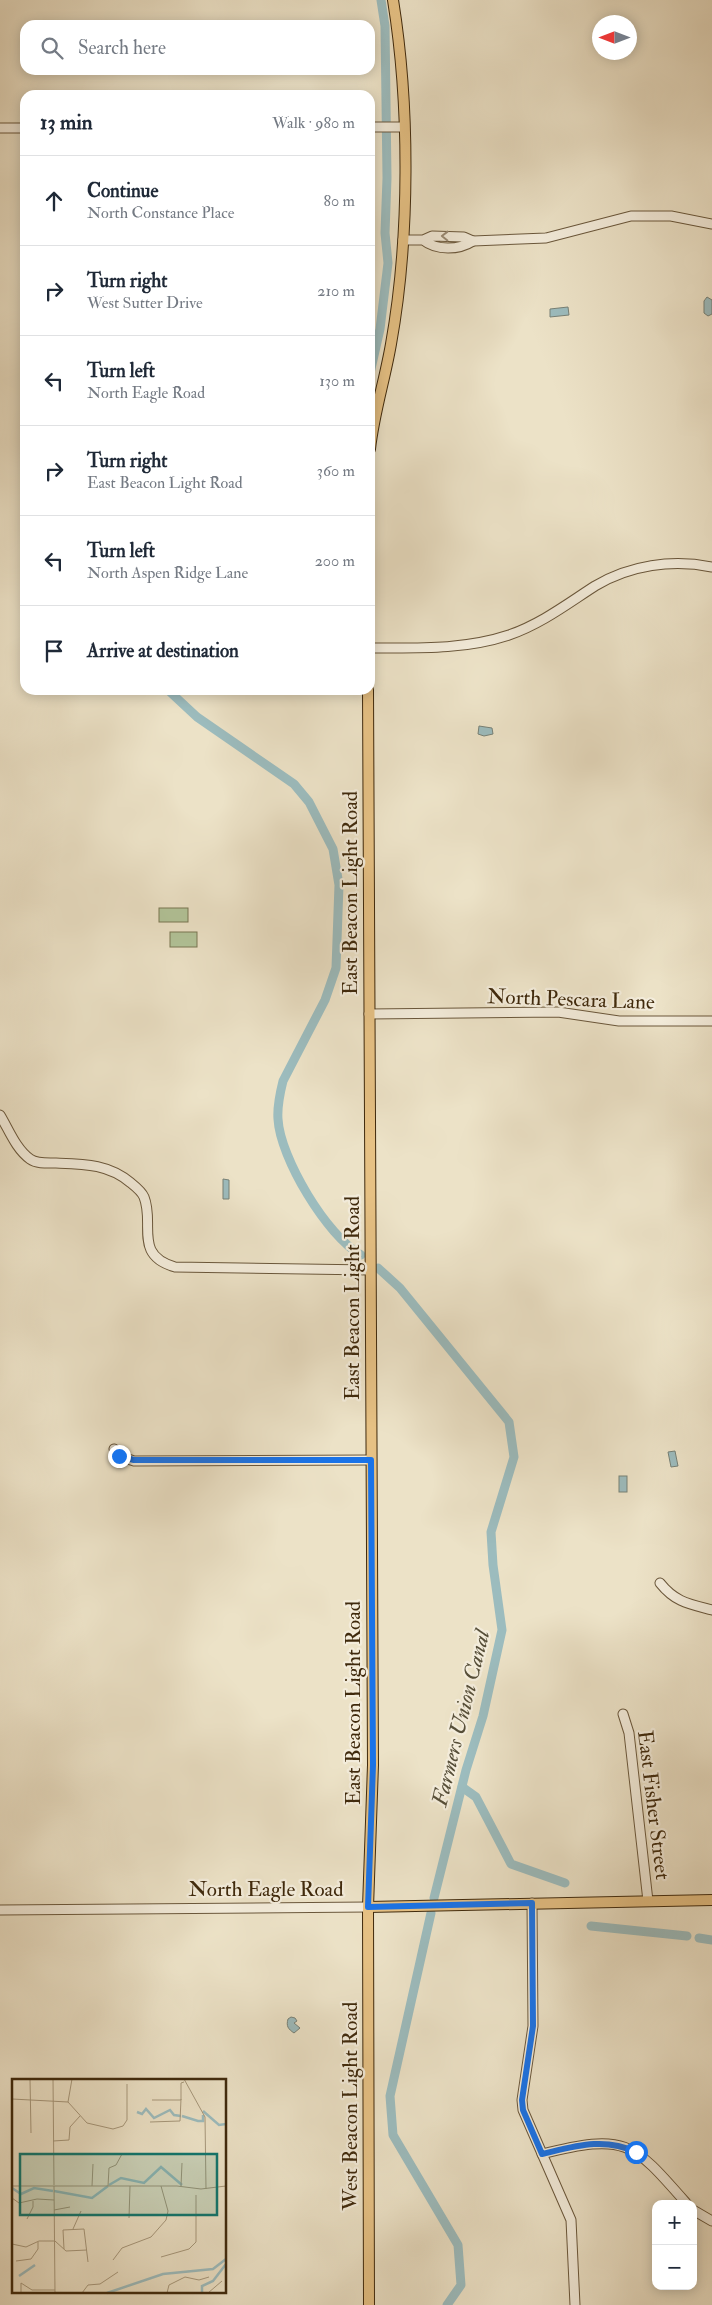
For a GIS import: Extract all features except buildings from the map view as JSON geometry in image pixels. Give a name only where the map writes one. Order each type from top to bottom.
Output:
[{"type":"main road","points":[[375,404],[391,344],[403,240],[405,181],[403,127],[399,52],[393,0]]},
{"type":"main road","name":"East Beacon Light Road","points":[[368,695],[373,1765],[368,1907]]},
{"type":"main road","name":"North Eagle Road","points":[[368,1907],[712,1900]]},
{"type":"main road","name":"West Beacon Light Road","points":[[368,1907],[369,2305]]},
{"type":"street","points":[[375,128],[403,127]]},
{"type":"street","points":[[0,128],[20,128]]},
{"type":"street","points":[[403,240],[423,240],[432,247],[454,248],[474,241],[546,238],[631,216],[670,216],[712,224]]},
{"type":"street","points":[[375,648],[438,647],[488,641],[529,627],[552,615],[596,585],[618,574],[662,563],[712,567]]},
{"type":"street","name":"North Pescara Lane","points":[[369,1014],[558,1012],[619,1021],[712,1021]]},
{"type":"street","points":[[0,1115],[20,1148],[31,1160],[45,1163],[90,1164],[103,1167],[130,1181],[144,1196],[148,1240],[157,1258],[165,1264],[175,1267],[370,1270]]},
{"type":"street","points":[[114,1449],[119,1456],[134,1460],[371,1460]]},
{"type":"street","points":[[660,1583],[669,1595],[680,1601],[712,1610]]},
{"type":"street","name":"East Fisher Street","points":[[623,1714],[630,1733],[648,1901]]},
{"type":"street","points":[[532,1903],[533,2026],[522,2100],[523,2110],[571,2220],[575,2305]]},
{"type":"street","name":"North Eagle Road","points":[[0,1910],[368,1907]]},
{"type":"street","points":[[542,2154],[590,2143],[618,2145],[636,2152],[652,2163],[684,2200]]},
{"type":"street","points":[[697,2212],[712,2221]]},
{"type":"green space","points":[[159,908],[188,908],[188,922],[159,922]]},
{"type":"green space","points":[[170,932],[197,932],[197,947],[170,947]]},
{"type":"water","points":[[707,297],[712,300],[712,314],[708,316],[704,313],[704,301]]},
{"type":"water","points":[[568,307],[569,315],[550,317],[550,309]]},
{"type":"water","points":[[479,726],[492,728],[493,734],[484,736],[478,734]]},
{"type":"water","points":[[223,1179],[229,1180],[229,1199],[223,1199]]},
{"type":"water","points":[[675,1451],[678,1466],[671,1467],[668,1452]]},
{"type":"water","points":[[619,1476],[627,1476],[627,1492],[619,1492]]},
{"type":"water","points":[[291,2017],[295,2018],[297,2021],[294,2023],[300,2028],[294,2033],[287,2025],[288,2019]]},
{"type":"waterway","name":"Farmers Union Canal","points":[[375,351],[380,329],[388,263],[385,233],[387,178],[385,26],[381,0]]},
{"type":"waterway","name":"Farmers Union Canal","points":[[173,695],[197,717],[294,784],[309,802],[333,849],[339,885],[336,968],[325,1000],[283,1081],[278,1104],[278,1119],[287,1154],[296,1174],[320,1214],[334,1231],[361,1255]]},
{"type":"waterway","name":"Farmers Union Canal","points":[[378,1268],[400,1288],[509,1422],[514,1457],[491,1532],[493,1565],[502,1630],[483,1716],[466,1770],[434,1898]]},
{"type":"waterway","points":[[462,1787],[476,1797],[511,1864],[565,1883]]},
{"type":"waterway","name":"Farmers Union Canal","points":[[431,1913],[390,2096],[393,2135],[458,2245],[461,2285],[447,2305]]},
{"type":"waterway","points":[[591,1926],[687,1936]]},
{"type":"waterway","points":[[699,1938],[712,1940]]},
{"type":"route","points":[[119,1456],[126,1460],[371,1460],[373,1765],[368,1907],[532,1903],[533,2037],[522,2100],[523,2110],[542,2154],[599,2142],[618,2145],[636,2152]]}]
